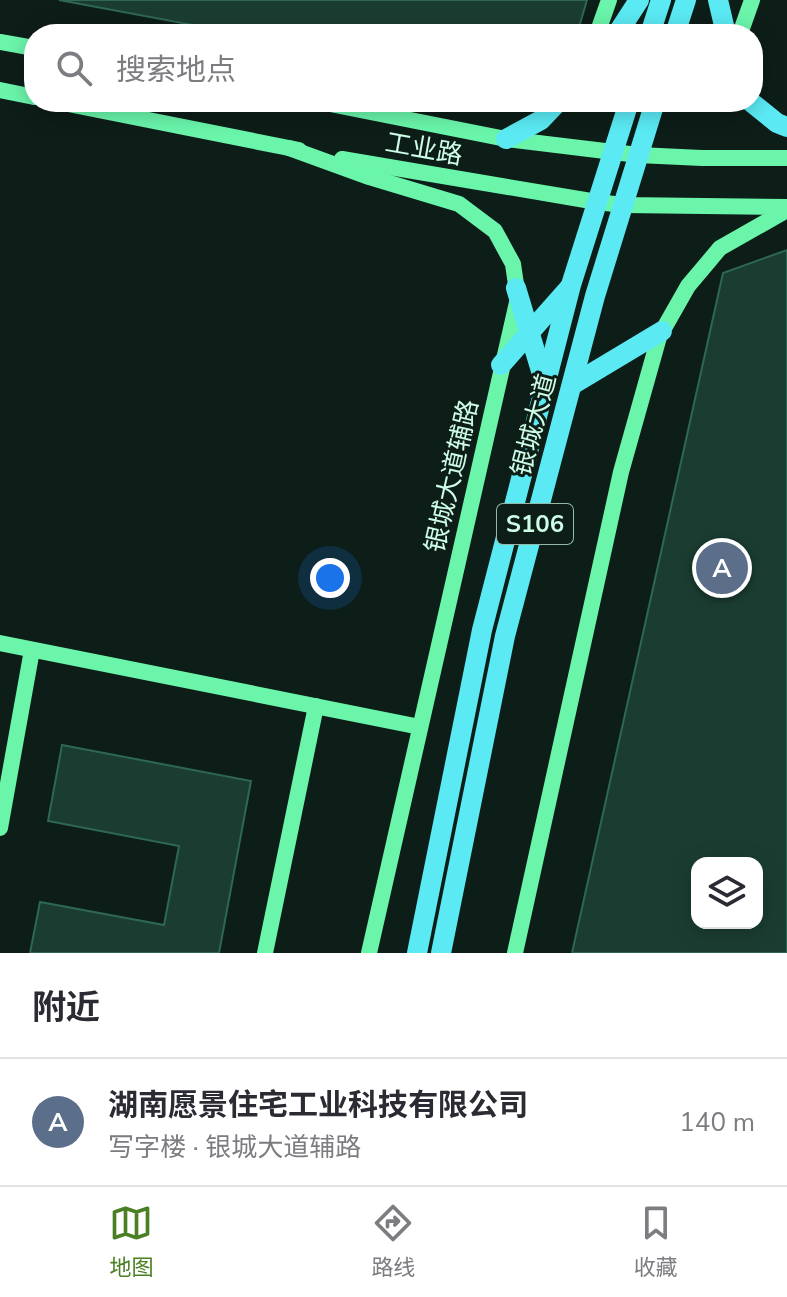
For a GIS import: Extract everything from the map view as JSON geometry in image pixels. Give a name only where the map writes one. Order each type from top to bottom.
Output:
[{"type":"main road","points":[[623,24],[639,0]]},
{"type":"main road","points":[[653,24],[661,0]]},
{"type":"main road","points":[[678,24],[686,0]]},
{"type":"main road","points":[[718,0],[724,24]]},
{"type":"main road","points":[[506,139],[541,120],[549,112]]},
{"type":"main road","name":"银城大道","points":[[417,953],[482,630],[571,285],[626,112]]},
{"type":"main road","name":"银城大道","points":[[441,953],[505,636],[595,296],[652,112]]},
{"type":"main road","points":[[763,112],[787,127]]},
{"type":"main road","points":[[501,365],[571,285]]},
{"type":"main road","points":[[516,288],[546,384]]},
{"type":"main road","points":[[572,385],[662,331]]},
{"type":"street","points":[[601,24],[609,0]]},
{"type":"street","points":[[744,24],[752,0]]},
{"type":"street","points":[[0,42],[24,46]]},
{"type":"street","points":[[0,90],[24,95]]},
{"type":"street","name":"工业路","points":[[108,112],[356,162],[597,202],[787,209]]},
{"type":"street","name":"工业路","points":[[370,112],[506,139],[638,155],[787,158]]},
{"type":"street","name":"银城大道辅路","points":[[289,148],[366,176],[459,204],[495,231],[513,264],[518,298],[369,953]]},
{"type":"street","points":[[515,953],[621,472],[659,337],[688,286],[720,248],[787,209]]},
{"type":"street","points":[[0,643],[420,727]]},
{"type":"street","points":[[0,828],[32,650]]},
{"type":"street","points":[[265,953],[316,706]]},
{"type":"building","points":[[59,0],[587,0],[580,24],[187,24]]},
{"type":"building","points":[[787,250],[787,953],[572,953],[723,273]]},
{"type":"building","points":[[62,745],[251,781],[219,953],[30,953],[40,902],[164,925],[179,846],[48,821]]},
{"type":"place","name":"湖南愿景住宅工业科技有限公司","points":[[722,568]]}]
